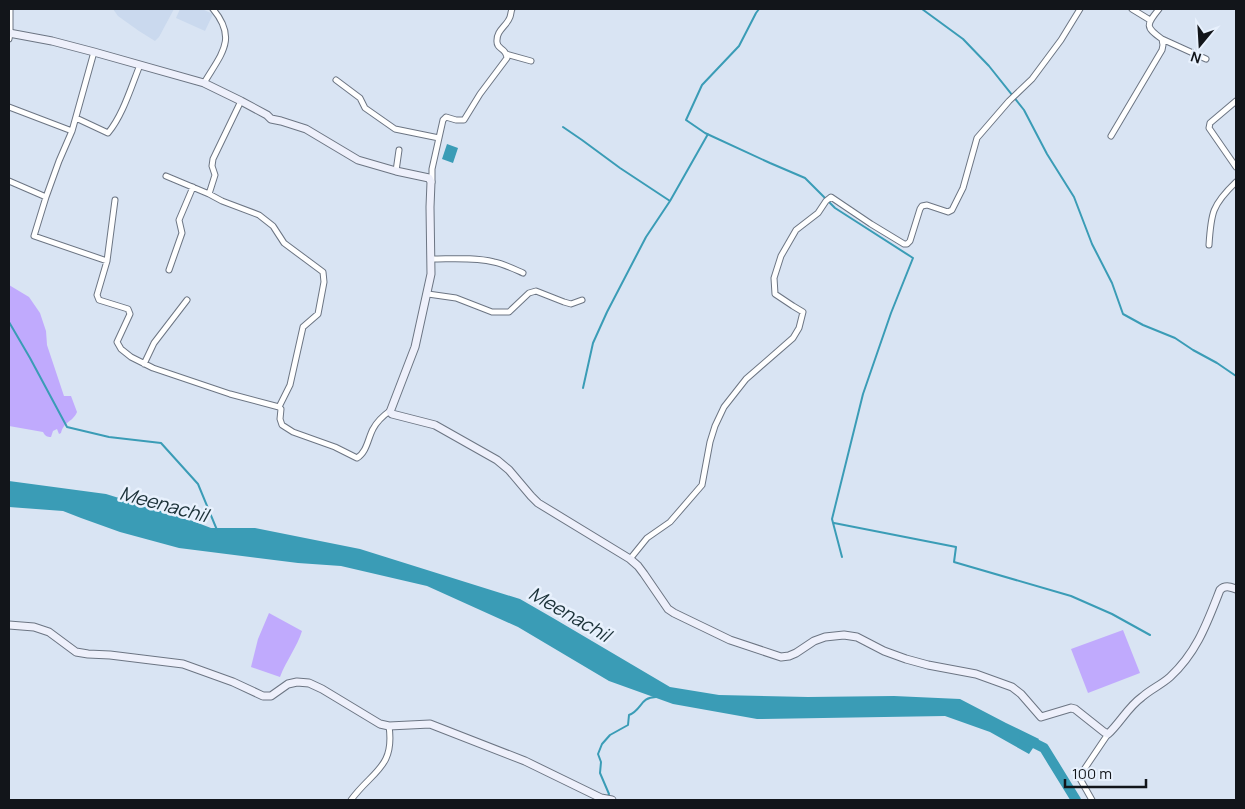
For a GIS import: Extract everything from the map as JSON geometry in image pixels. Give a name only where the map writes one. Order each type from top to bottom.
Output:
[{"type":"main road","points":[[9,35],[52,41],[204,83],[241,101],[271,119],[281,120],[306,129],[358,160],[429,178],[432,182],[430,207],[432,259],[428,294],[415,347],[390,412],[435,425],[497,460],[509,470],[538,502],[630,559],[641,570],[668,609],[674,614],[730,640],[781,657],[789,656],[814,641],[825,637],[857,636],[884,651],[906,659],[976,674],[1012,688],[1021,694],[1040,718],[1075,708],[1108,734],[1141,697],[1169,678],[1183,664],[1201,638],[1220,590],[1226,586],[1236,589]]},
{"type":"main road","points":[[9,624],[34,627],[49,632],[76,652],[110,654],[183,664],[233,682],[263,696],[271,696],[288,684],[297,682],[308,683],[322,689],[380,724],[389,726],[430,724],[525,761],[601,798],[612,800]]},
{"type":"street","points":[[9,35],[10,9]]},
{"type":"street","points":[[204,83],[223,51],[227,36],[224,25],[213,9]]},
{"type":"street","points":[[432,182],[432,169],[443,120],[446,117],[464,120],[480,94],[507,58],[504,50],[498,47],[496,43],[501,28],[510,19],[512,9]]},
{"type":"street","points":[[630,559],[647,538],[670,522],[702,485],[710,442],[724,407],[746,379],[793,338],[799,328],[802,312],[775,294],[774,278],[781,256],[796,230],[818,213],[831,197],[871,224],[902,243],[907,244],[910,241],[922,206],[927,205],[948,212],[952,210],[963,188],[976,140],[1009,101],[1018,94],[1038,71],[1061,40],[1080,9]]},
{"type":"street","points":[[1132,9],[1150,20]]},
{"type":"street","points":[[1158,9],[1148,24],[1152,32],[1162,39],[1206,59]]},
{"type":"street","points":[[1111,136],[1162,50],[1162,39]]},
{"type":"street","points":[[94,52],[72,132],[46,197],[34,236],[107,261]]},
{"type":"street","points":[[506,54],[531,61]]},
{"type":"street","points":[[76,118],[108,133],[121,113],[140,65]]},
{"type":"street","points":[[336,80],[360,98],[365,108],[396,129],[439,138]]},
{"type":"street","points":[[209,194],[215,175],[212,166],[213,159],[241,101]]},
{"type":"street","points":[[1236,101],[1209,125],[1236,167]]},
{"type":"street","points":[[9,107],[72,132]]},
{"type":"street","points":[[396,171],[399,150]]},
{"type":"street","points":[[166,176],[259,215],[273,226],[284,243],[323,272],[324,282],[318,314],[303,327],[290,385],[279,407],[281,409],[280,419],[282,425],[293,432],[334,447],[357,458],[362,455],[373,428],[390,410]]},
{"type":"street","points":[[9,180],[46,197]]},
{"type":"street","points":[[1209,245],[1215,207],[1223,194],[1236,182]]},
{"type":"street","points":[[169,270],[182,233],[179,220],[193,187]]},
{"type":"street","points":[[115,200],[107,261],[97,296],[98,300],[128,309],[130,314],[117,342],[121,349],[130,357],[172,375],[230,394],[279,407]]},
{"type":"street","points":[[432,259],[487,260],[524,273]]},
{"type":"street","points":[[428,294],[456,298],[492,312],[509,312],[529,294],[536,291],[571,304],[582,300]]},
{"type":"street","points":[[144,364],[154,343],[187,300]]},
{"type":"street","points":[[351,800],[375,775],[390,751],[391,738],[389,726]]},
{"type":"street","points":[[1092,800],[1080,777],[1108,734]]},
{"type":"shaded area","points":[[113,9],[174,9],[155,41],[118,16]]},
{"type":"shaded area","points":[[180,9],[202,9],[213,14],[205,31],[176,18]]},
{"type":"shaded area","points":[[9,285],[29,297],[40,313],[46,331],[47,345],[64,396],[71,396],[77,412],[64,426],[61,433],[59,434],[57,429],[53,431],[51,437],[46,436],[43,432],[9,426]]},
{"type":"shaded area","points":[[269,613],[302,631],[280,677],[251,667],[258,639]]},
{"type":"shaded area","points":[[1123,630],[1140,673],[1088,693],[1071,649]]},
{"type":"water","points":[[447,144],[458,148],[453,163],[442,159]]},
{"type":"water","points":[[9,481],[106,494],[211,528],[255,528],[360,549],[520,599],[670,687],[719,695],[894,696],[960,699],[1039,739],[1029,754],[990,732],[945,716],[757,719],[673,704],[609,681],[518,627],[427,586],[341,566],[298,563],[179,548],[120,532],[63,511],[9,507]]},
{"type":"waterway","points":[[759,9],[739,46],[702,85],[686,120],[705,133],[805,178],[835,208],[913,258],[891,313],[863,394],[832,519],[842,557]]},
{"type":"waterway","points":[[922,9],[963,39],[989,66],[1024,110],[1047,154],[1074,197],[1092,244],[1112,283],[1123,314],[1143,325],[1175,338],[1236,376]]},
{"type":"waterway","points":[[563,127],[670,201]]},
{"type":"waterway","points":[[583,388],[593,343],[607,312],[646,237],[670,201],[708,134]]},
{"type":"waterway","points":[[9,322],[67,427],[109,437],[161,443],[198,484],[217,530]]},
{"type":"waterway","points":[[834,523],[956,547],[954,562],[1071,596],[1112,614],[1150,635]]},
{"type":"waterway","points":[[608,796],[609,794],[600,773],[601,762],[598,754],[602,744],[610,735],[628,725],[629,715],[644,701],[656,697]]},
{"type":"waterway","name":"Meenachil","points":[[1024,738],[1044,748],[1076,800]]}]
